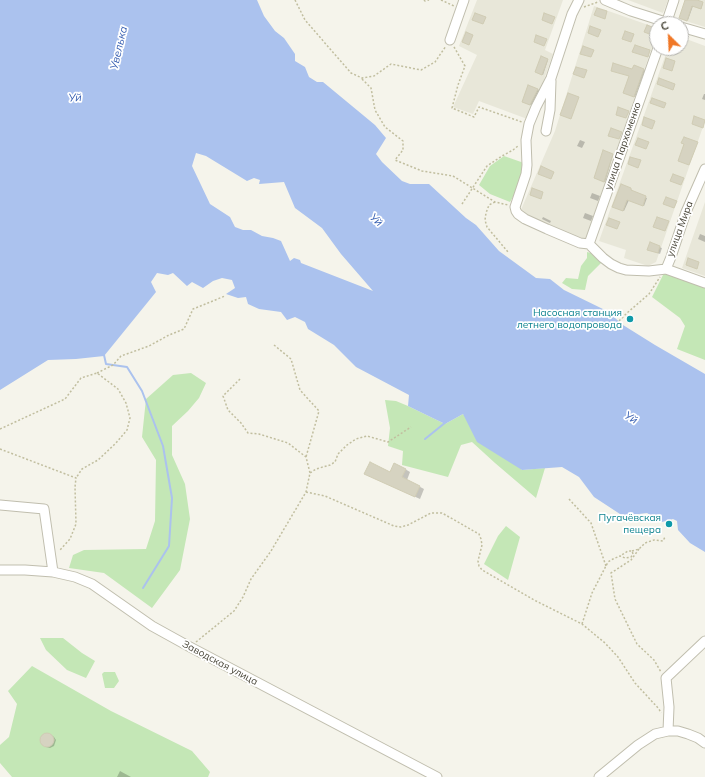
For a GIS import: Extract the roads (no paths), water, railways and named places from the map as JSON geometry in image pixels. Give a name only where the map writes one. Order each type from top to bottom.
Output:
[{"type":"street","points":[[578,0],[551,78],[529,124],[526,140],[526,174],[515,207],[516,211],[525,219],[580,243],[589,244],[603,258],[619,268],[626,270],[648,271],[666,269],[705,283]]},
{"type":"street","points":[[605,0],[649,17]]},
{"type":"street","points":[[670,16],[674,0]]},
{"type":"street","points":[[450,40],[462,4]]},
{"type":"street","points":[[689,29],[705,34]]},
{"type":"street","name":"улица Пархоменко","points":[[589,244],[655,56]]},
{"type":"street","points":[[546,130],[550,110],[551,78]]},
{"type":"street","name":"улица Мира","points":[[666,269],[686,212],[705,168]]},
{"type":"street","points":[[0,505],[44,509],[53,572]]},
{"type":"street","name":"Заводская улица","points":[[0,570],[53,572],[75,577],[92,584],[152,626],[436,777]]},
{"type":"street","points":[[668,731],[669,707],[666,678],[705,641]]},
{"type":"street","points":[[599,777],[638,745],[655,734],[668,731],[678,731],[698,738],[705,744]]},
{"type":"water","points":[[0,0],[257,0],[264,16],[275,31],[284,38],[295,54],[295,61],[305,67],[309,77],[317,82],[323,82],[375,125],[386,138],[376,154],[382,162],[402,181],[410,184],[429,184],[466,218],[476,225],[499,251],[536,278],[550,279],[564,290],[607,311],[623,325],[705,374],[705,552],[690,543],[678,530],[677,521],[673,519],[662,522],[647,513],[623,516],[594,497],[579,477],[562,467],[522,470],[477,442],[463,414],[445,424],[408,406],[409,395],[356,367],[334,345],[308,329],[305,322],[295,317],[287,320],[281,312],[259,309],[248,304],[246,297],[238,298],[226,294],[235,288],[232,280],[222,278],[213,281],[203,288],[192,282],[187,286],[173,273],[168,275],[157,273],[151,282],[156,292],[104,356],[48,360],[0,390]],"holes":[[[196,153],[206,156],[247,181],[254,178],[260,180],[259,184],[284,182],[295,208],[322,228],[341,254],[373,291],[301,263],[300,260],[294,258],[290,261],[281,241],[262,236],[251,230],[243,230],[235,227],[230,217],[210,204],[192,166]]]},
{"type":"waterway","points":[[104,355],[106,364],[127,367],[142,391],[163,446],[172,498],[169,546],[143,588]]},
{"type":"waterway","points":[[425,439],[446,422]]},
{"type":"place","name":"Насосная станция летнего водопровода","points":[[630,319]]},
{"type":"place","name":"Пугачёвская пещера","points":[[669,524]]},
{"type":"water label","name":"Увелька","points":[[119,48]]},
{"type":"water label","name":"Уй","points":[[75,98]]},
{"type":"water label","name":"Уй","points":[[376,220]]},
{"type":"water label","name":"Уй","points":[[631,418]]}]
